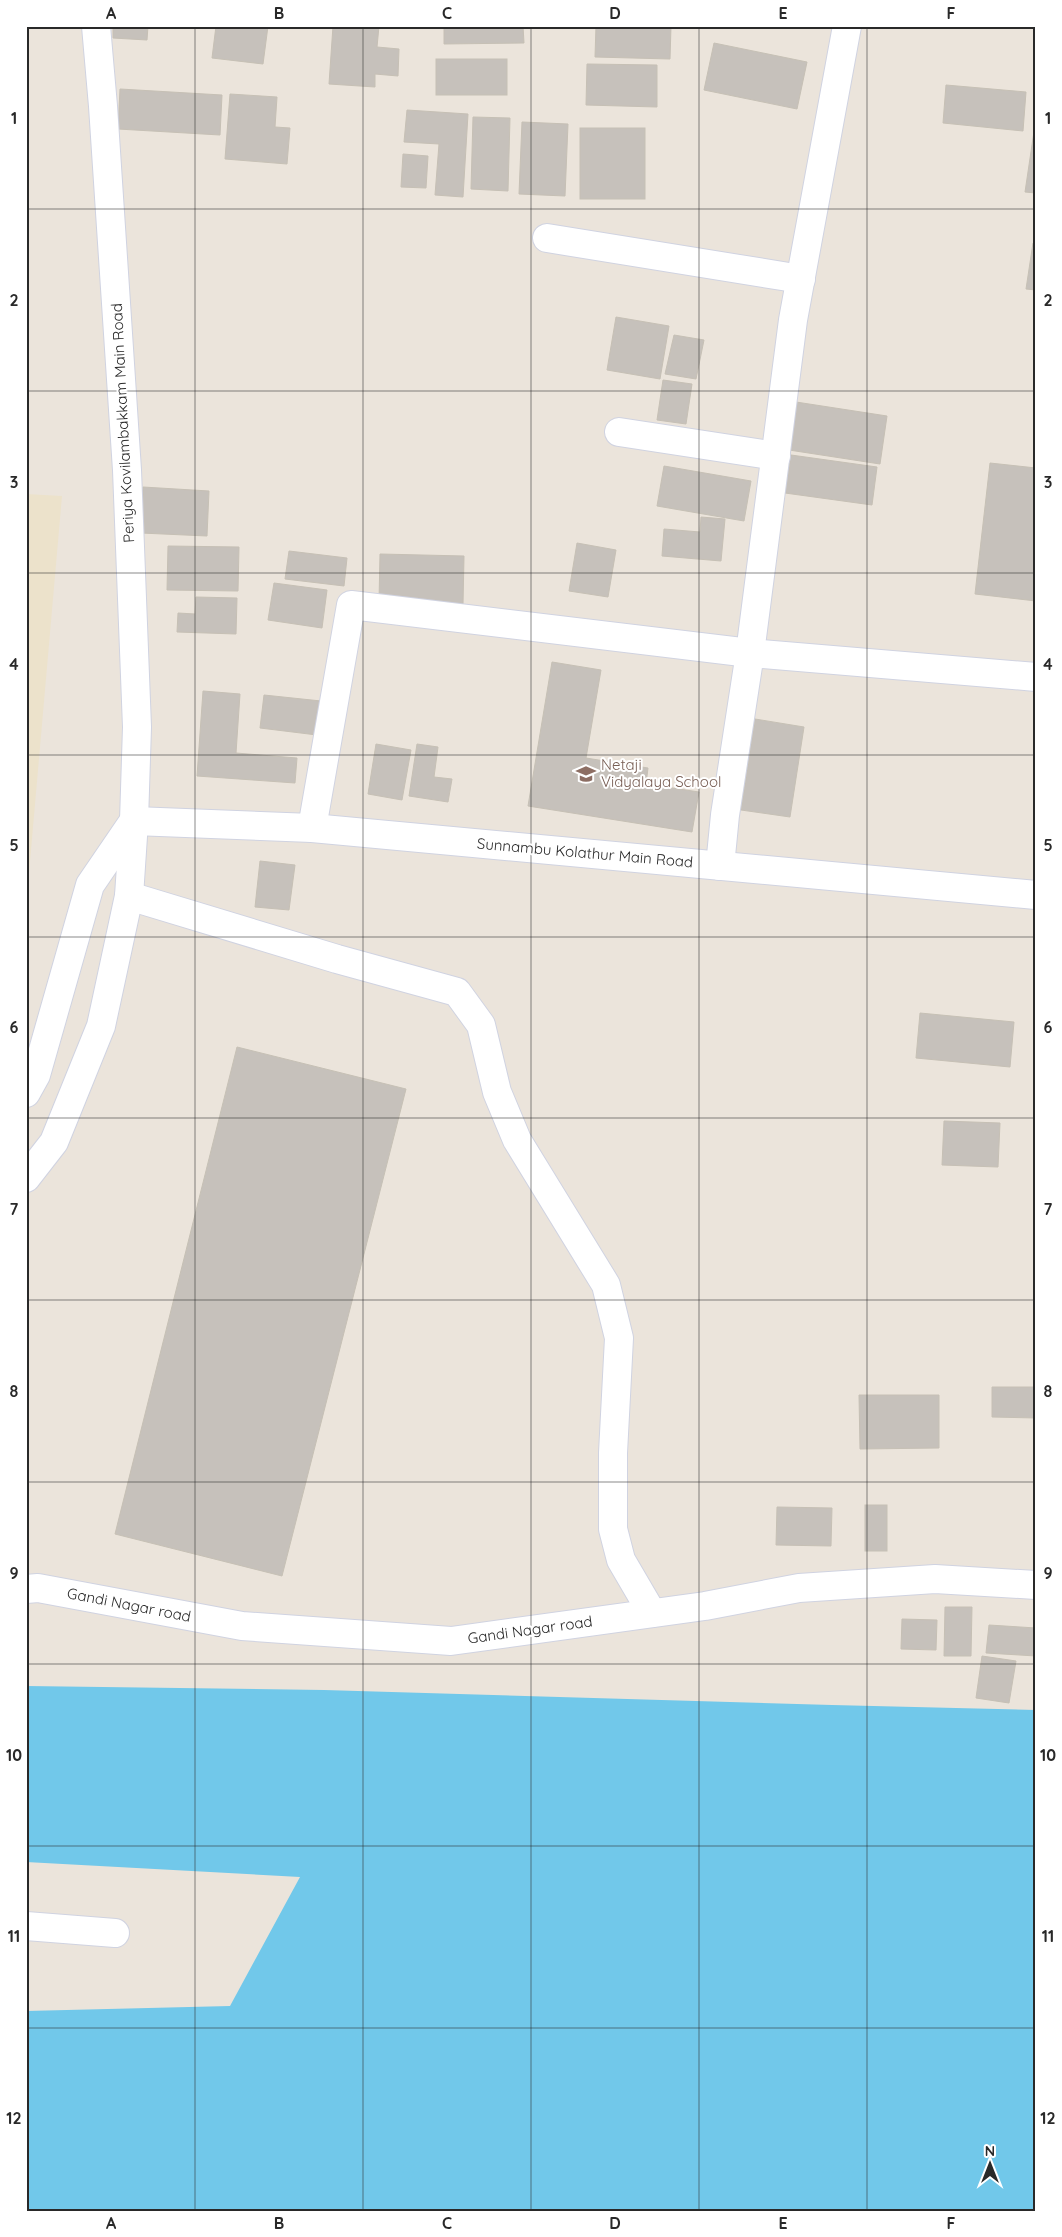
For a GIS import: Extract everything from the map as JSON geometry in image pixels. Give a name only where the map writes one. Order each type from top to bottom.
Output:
[{"type":"street","name":"Periya Kovilambakkam Main Road","points":[[96,26],[127,470],[137,727],[134,821]]},
{"type":"street","points":[[720,866],[725,815],[750,653],[801,279],[847,26]]},
{"type":"street","points":[[547,238],[801,279]]},
{"type":"street","points":[[619,432],[776,456]]},
{"type":"street","points":[[312,828],[351,605],[750,653],[1036,677]]},
{"type":"street","name":"Sunnambu Kolathur Main Road","points":[[134,821],[312,828],[1036,895]]},
{"type":"street","points":[[26,1178],[54,1142],[101,1026],[128,896],[134,821]]},
{"type":"street","points":[[26,1093],[36,1075],[90,885],[134,821]]},
{"type":"street","points":[[128,896],[337,959],[435,984],[457,992],[467,1005],[481,1025],[497,1092],[517,1140],[606,1285],[619,1338],[613,1453],[613,1529],[622,1560],[652,1613]]},
{"type":"street","name":"Gandi Nagar road","points":[[26,1589],[38,1588],[242,1626],[451,1641],[705,1606],[799,1588],[935,1579],[1036,1585]]},
{"type":"street","points":[[26,1926],[115,1934]]},
{"type":"shaded area","points":[[26,494],[62,496],[26,907]]},
{"type":"water","points":[[26,1686],[324,1690],[1036,1710],[1036,2211],[26,2211],[26,2011],[230,2006],[300,1877],[26,1862]]},
{"type":"building","points":[[113,26],[148,26],[147,40],[113,38]]},
{"type":"building","points":[[216,26],[268,26],[263,64],[212,58]]},
{"type":"building","points":[[333,26],[379,26],[377,47],[399,49],[398,76],[375,74],[375,87],[329,84]]},
{"type":"building","points":[[444,26],[523,26],[524,43],[444,44]]},
{"type":"building","points":[[596,26],[671,26],[670,59],[595,57]]},
{"type":"building","points":[[714,43],[807,62],[797,109],[704,90]]},
{"type":"building","points":[[436,59],[507,59],[507,95],[436,95]]},
{"type":"building","points":[[587,64],[657,65],[657,107],[586,105]]},
{"type":"building","points":[[946,85],[1026,92],[1023,131],[943,123]]},
{"type":"building","points":[[120,89],[222,95],[220,135],[118,129]]},
{"type":"building","points":[[230,94],[277,97],[275,127],[290,128],[287,164],[225,159]]},
{"type":"building","points":[[407,110],[468,114],[463,197],[435,195],[439,144],[404,142]]},
{"type":"building","points":[[473,117],[510,118],[508,191],[471,189]]},
{"type":"building","points":[[1036,118],[1036,193],[1025,192]]},
{"type":"building","points":[[522,122],[568,124],[565,196],[519,194]]},
{"type":"building","points":[[580,128],[645,128],[645,199],[580,199]]},
{"type":"building","points":[[403,154],[428,156],[426,188],[401,187]]},
{"type":"building","points":[[1033,243],[1036,243],[1036,290],[1026,289]]},
{"type":"building","points":[[616,317],[669,326],[660,379],[607,370]]},
{"type":"building","points":[[674,335],[704,340],[696,379],[665,374]]},
{"type":"building","points":[[663,380],[692,384],[686,424],[657,420]]},
{"type":"building","points":[[796,402],[887,416],[880,464],[789,450]]},
{"type":"building","points":[[791,455],[877,467],[872,505],[785,493]]},
{"type":"building","points":[[990,463],[1036,468],[1036,601],[975,594]]},
{"type":"building","points":[[664,466],[751,481],[744,521],[657,506]]},
{"type":"building","points":[[143,487],[209,491],[207,536],[141,533]]},
{"type":"building","points":[[701,517],[725,519],[721,561],[662,556],[664,529],[700,532]]},
{"type":"building","points":[[577,543],[616,550],[608,597],[569,591]]},
{"type":"building","points":[[168,546],[239,547],[238,591],[167,590]]},
{"type":"building","points":[[289,551],[347,558],[344,586],[285,579]]},
{"type":"building","points":[[380,554],[464,556],[463,604],[379,602]]},
{"type":"building","points":[[274,583],[327,590],[322,628],[268,620]]},
{"type":"building","points":[[196,597],[237,598],[236,634],[177,632],[178,613],[195,614]]},
{"type":"building","points":[[552,662],[601,670],[586,758],[648,768],[646,784],[699,792],[692,832],[528,806]]},
{"type":"building","points":[[203,691],[240,694],[236,753],[297,758],[295,783],[197,776]]},
{"type":"building","points":[[264,695],[321,701],[317,735],[260,728]]},
{"type":"building","points":[[755,719],[804,727],[790,817],[741,810]]},
{"type":"building","points":[[376,744],[411,750],[402,800],[368,794]]},
{"type":"building","points":[[417,744],[438,747],[434,777],[452,779],[448,802],[409,796]]},
{"type":"building","points":[[260,861],[295,865],[289,910],[255,907]]},
{"type":"building","points":[[920,1013],[1014,1022],[1010,1067],[916,1058]]},
{"type":"building","points":[[237,1047],[406,1089],[282,1576],[115,1534]]},
{"type":"building","points":[[944,1121],[1000,1123],[998,1167],[942,1165]]},
{"type":"building","points":[[992,1387],[1036,1387],[1036,1418],[992,1417]]},
{"type":"building","points":[[859,1395],[939,1395],[939,1448],[860,1449]]},
{"type":"building","points":[[865,1505],[887,1505],[887,1551],[865,1551]]},
{"type":"building","points":[[777,1507],[832,1508],[831,1546],[776,1545]]},
{"type":"building","points":[[945,1607],[972,1607],[971,1656],[944,1656]]},
{"type":"building","points":[[902,1619],[937,1620],[936,1650],[901,1649]]},
{"type":"building","points":[[989,1625],[1036,1628],[1036,1656],[986,1653]]},
{"type":"building","points":[[982,1656],[1016,1661],[1009,1703],[976,1698]]},
{"type":"place","name":"Netaji Vidyalaya School","points":[[586,774]]}]
